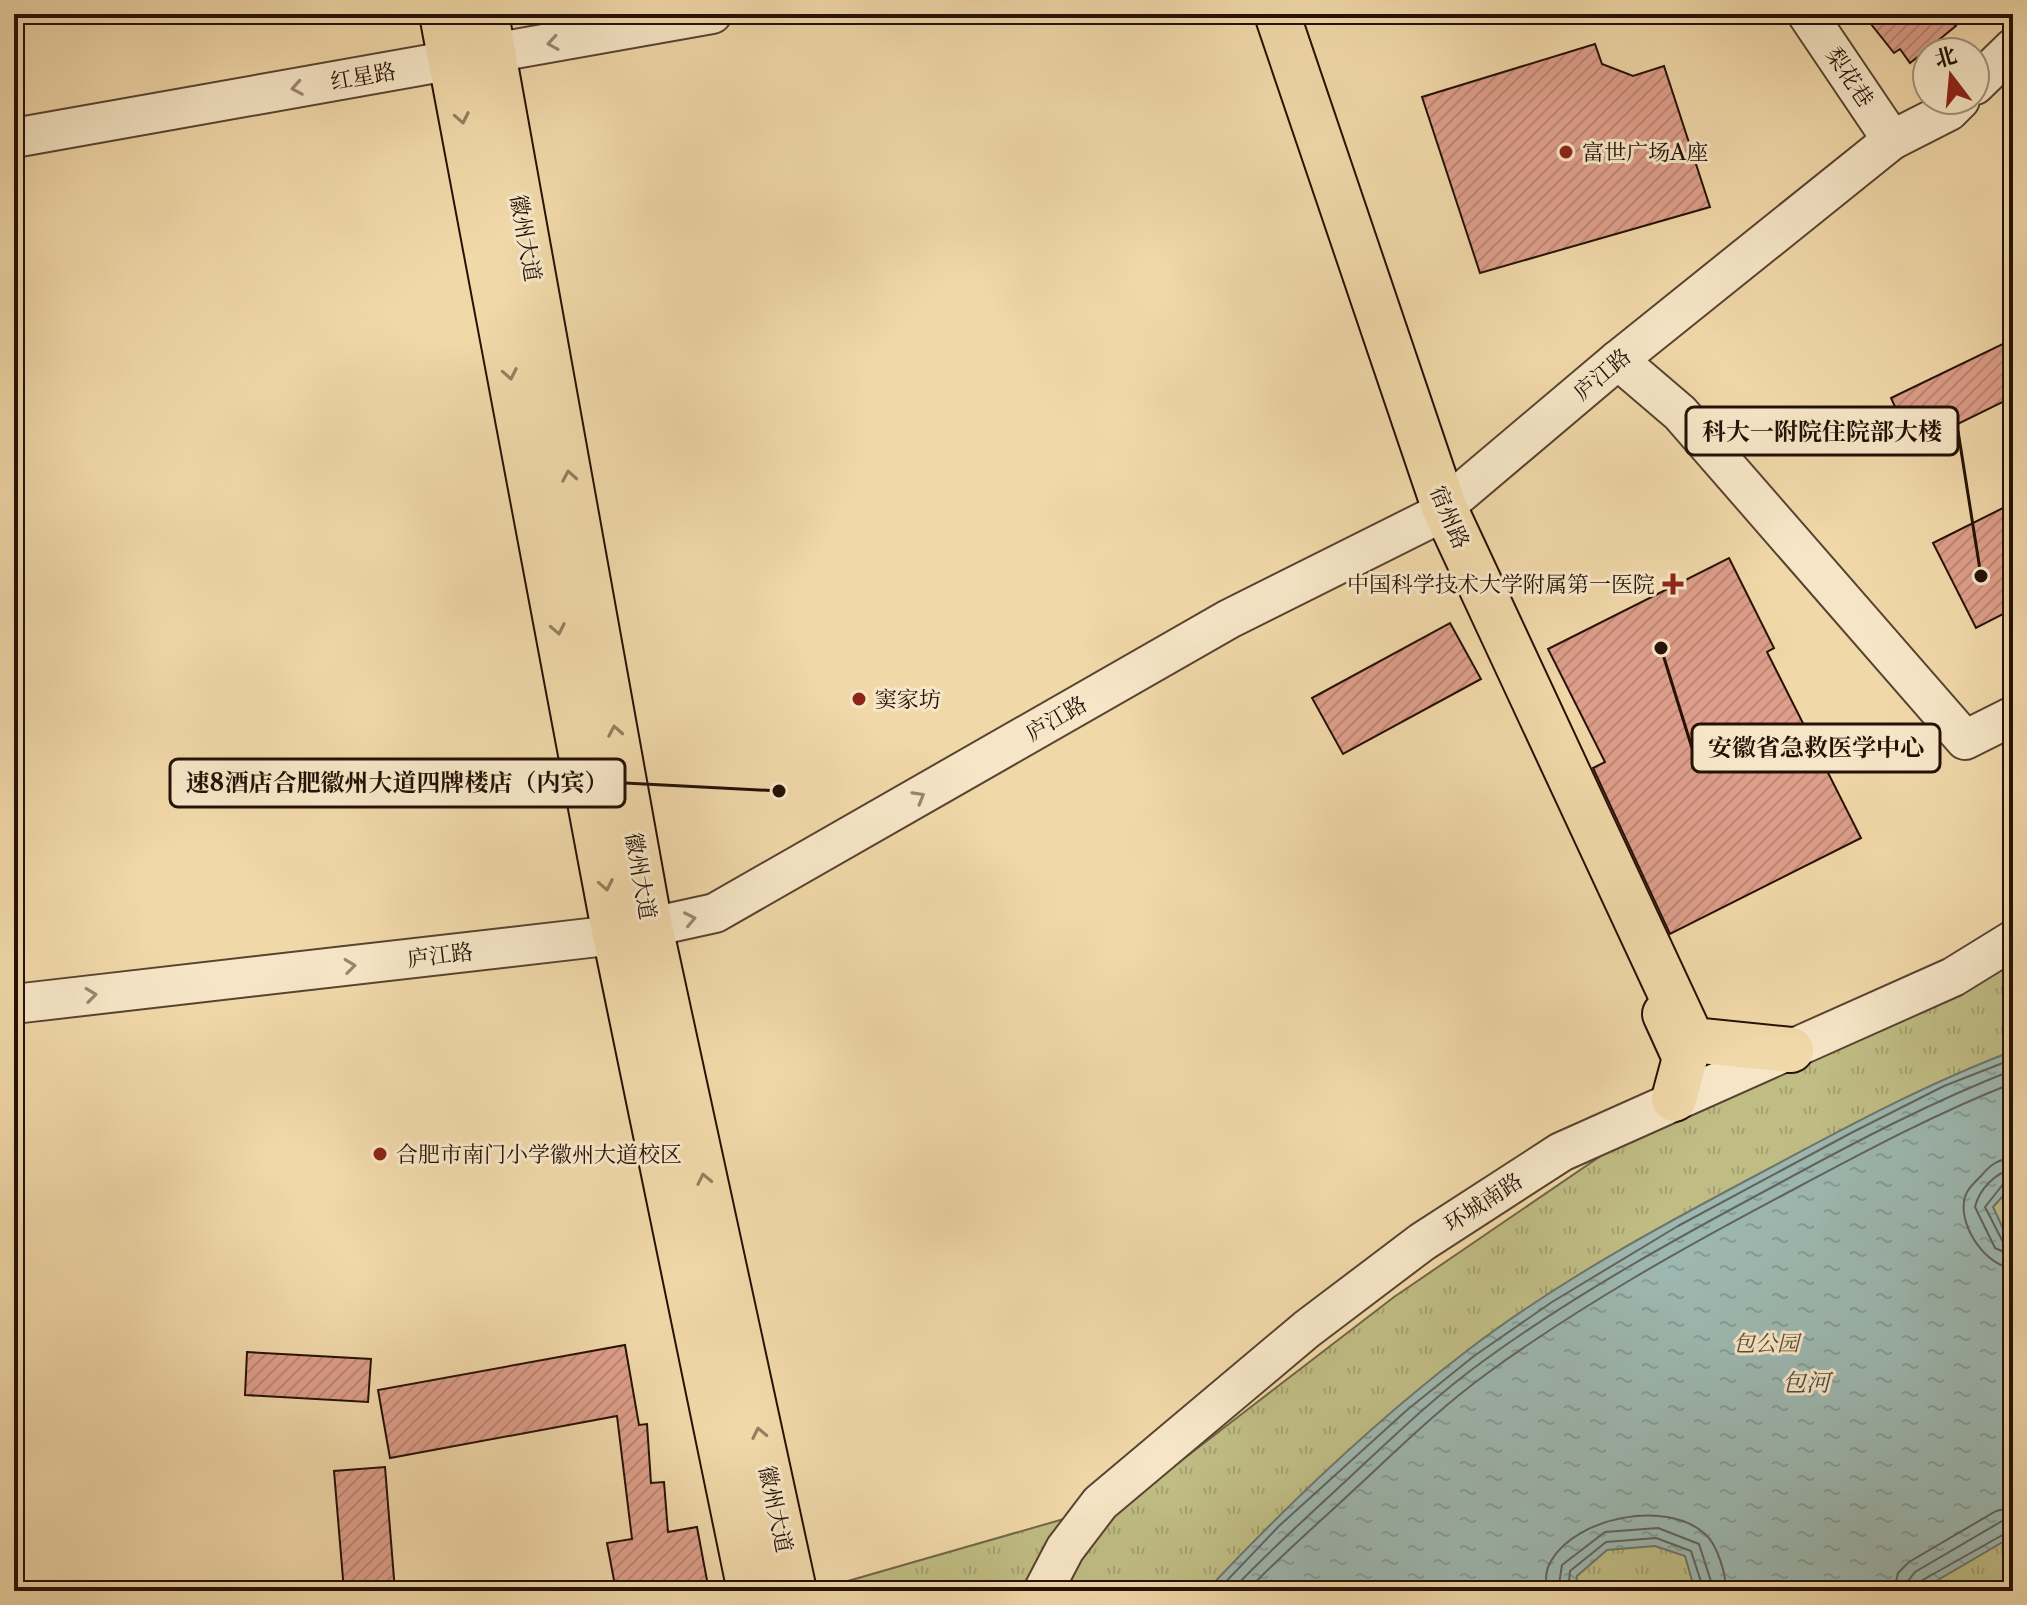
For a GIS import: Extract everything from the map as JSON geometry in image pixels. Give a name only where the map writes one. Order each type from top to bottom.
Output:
[{"type":"main road","name":"徽州大道","points":[[442,14],[633,931],[794,1591]]},
{"type":"main road","name":"宿州路","points":[[1256,14],[1437,513],[1685,1058],[1674,1099]]},
{"type":"main road","name":"宿州路","points":[[1277,14],[1437,513],[1692,1040],[1791,1050]]},
{"type":"main road","name":"徽州大道","points":[[489,33],[633,931],[750,1591]]},
{"type":"street","name":"红星路","points":[[14,138],[451,60],[489,33],[712,14]]},
{"type":"street","name":"梨花巷","points":[[1807,14],[1892,140]]},
{"type":"street","points":[[1991,69],[2013,48]]},
{"type":"street","name":"庐江路","points":[[14,1004],[633,931],[715,913],[1229,619],[1437,513],[1618,360],[1892,140],[1939,116]]},
{"type":"street","points":[[1618,360],[1680,413],[1965,740],[2013,716]]},
{"type":"street","name":"环城南路","points":[[1043,1591],[1065,1549],[1100,1503],[1307,1329],[1422,1242],[1561,1152],[1953,977],[2013,940]]},
{"type":"green space","name":"包河","points":[[2013,937],[2013,1591],[813,1591],[1130,1500],[1394,1297],[1665,1112],[1685,1058],[1793,1031]]},
{"type":"water","name":"包河","points":[[2013,1051],[2013,1185],[1993,1207],[2013,1250],[2013,1536],[1919,1591],[1695,1591],[1685,1556],[1655,1546],[1607,1550],[1577,1576],[1576,1591],[1206,1591],[1365,1435],[1433,1377],[1540,1299],[1653,1231],[1828,1137],[1919,1091]]},
{"type":"building","points":[[1863,14],[1945,14],[1956,26],[1944,36],[1911,36],[1910,63],[1900,49],[1894,53]]},
{"type":"building","name":"富世广场A座","points":[[1595,44],[1602,64],[1633,76],[1664,66],[1710,207],[1480,273],[1422,97]]},
{"type":"building","points":[[2013,339],[2013,397],[1913,446],[1891,398]]},
{"type":"building","points":[[2013,503],[2013,609],[1976,628],[1933,543]]},
{"type":"building","points":[[1729,558],[1774,648],[1767,652],[1861,838],[1670,934],[1593,768],[1605,762],[1548,649]]},
{"type":"building","points":[[1450,623],[1481,679],[1343,754],[1312,698]]},
{"type":"building","points":[[625,1345],[639,1425],[647,1424],[651,1483],[664,1482],[668,1532],[697,1527],[709,1591],[616,1591],[607,1543],[632,1539],[617,1416],[390,1458],[378,1390]]},
{"type":"building","points":[[247,1352],[371,1359],[368,1402],[245,1395]]},
{"type":"building","points":[[385,1467],[395,1591],[344,1591],[334,1471]]},
{"type":"place","name":"富世广场A座","points":[[1566,152]]},
{"type":"place","name":"科大一附院住院部大楼","points":[[1981,576]]},
{"type":"place","name":"中国科学技术大学附属第一医院","points":[[1673,584]]},
{"type":"place","name":"安徽省急救医学中心","points":[[1661,648]]},
{"type":"place","name":"窦家坊","points":[[859,699]]},
{"type":"place","name":"速8酒店合肥徽州大道四牌楼店（内宾）","points":[[779,791]]},
{"type":"place","name":"合肥市南门小学徽州大道校区","points":[[380,1154]]},
{"type":"park label","name":"包公园","points":[[1766,1343]]}]
